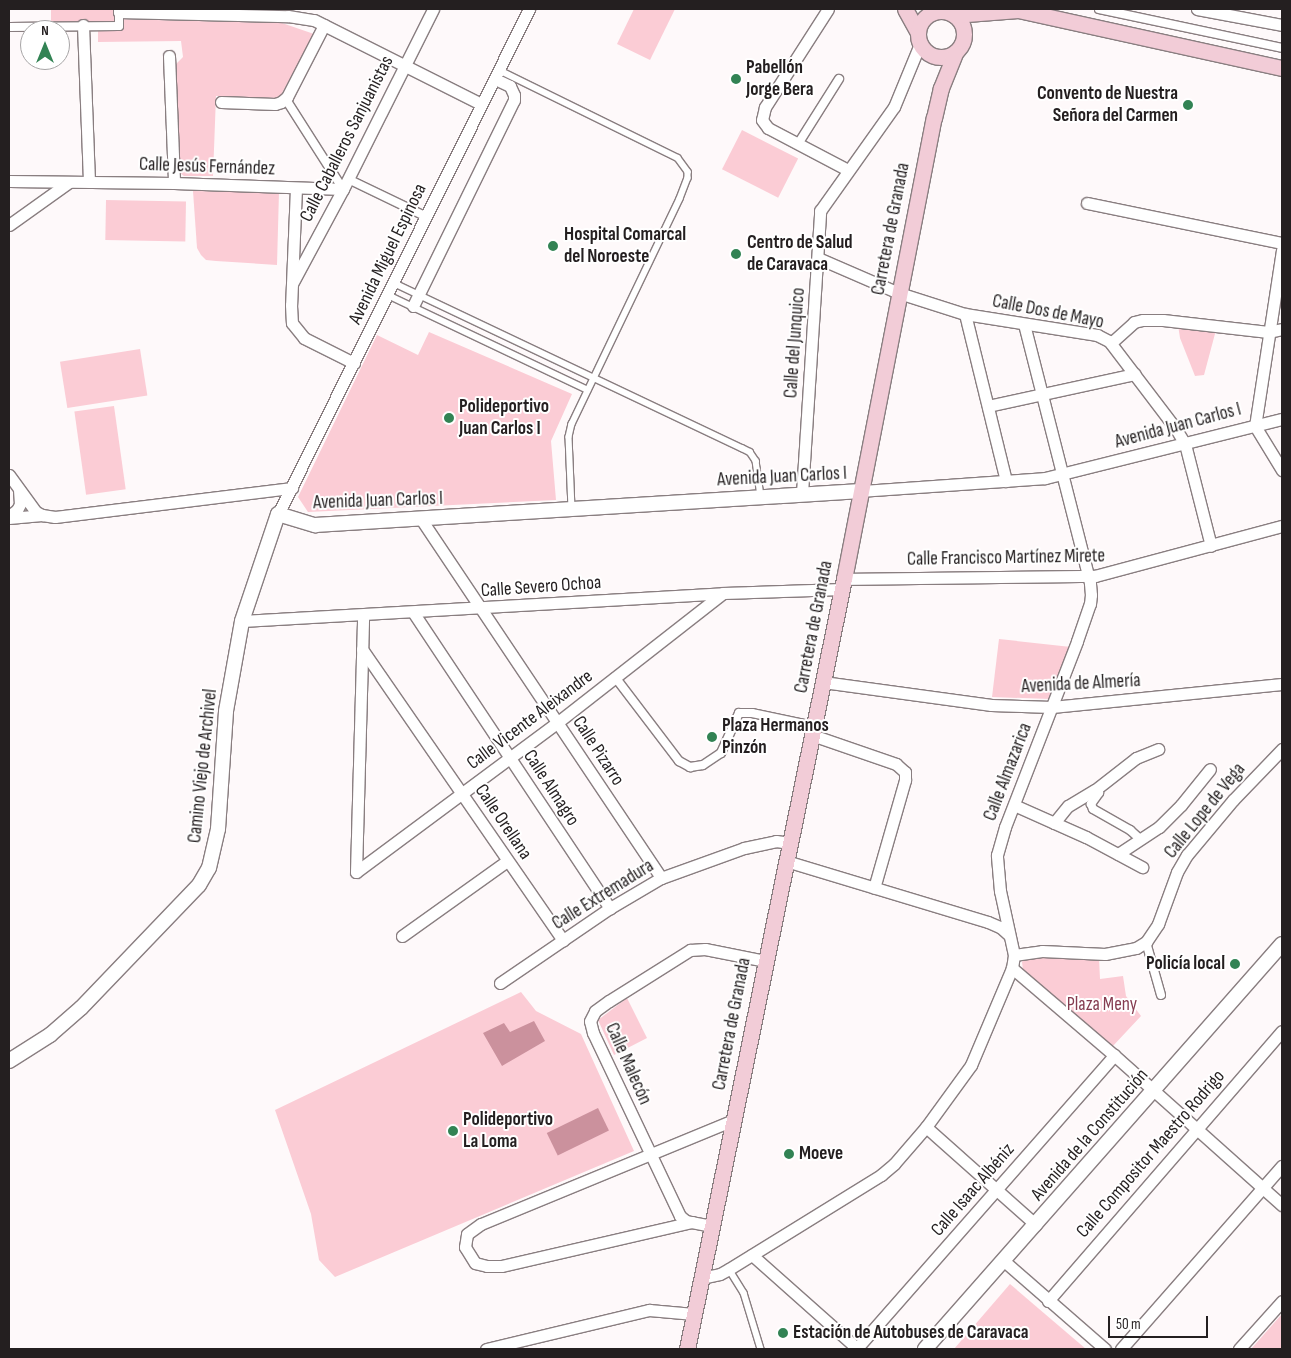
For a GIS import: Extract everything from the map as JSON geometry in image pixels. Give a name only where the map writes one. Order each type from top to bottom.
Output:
[{"type":"main road","points":[[905,9],[919,38],[932,55],[943,57],[955,53],[960,48],[961,18]]},
{"type":"main road","points":[[919,38],[927,11],[944,11],[961,18],[1001,10],[1027,11],[1282,68]]},
{"type":"main road","name":"Carretera de Granada","points":[[687,1349],[843,584],[941,88],[955,53]]},
{"type":"main road","name":"Carretera de Granada","points":[[932,55],[941,88]]},
{"type":"street","name":"Calle Caballeros Sanjuanistas","points":[[292,284],[346,184],[433,9]]},
{"type":"street","name":"Avenida Miguel Espinosa","points":[[278,514],[529,9]]},
{"type":"street","points":[[828,9],[762,115],[763,125],[848,170]]},
{"type":"street","points":[[1099,9],[1282,48]]},
{"type":"street","points":[[1197,9],[1212,10],[1282,25]]},
{"type":"street","points":[[9,26],[119,26],[119,10],[288,16],[314,20],[403,67],[481,104]]},
{"type":"street","points":[[83,25],[89,182]]},
{"type":"street","points":[[221,102],[275,104],[285,98],[324,25]]},
{"type":"street","name":"Calle del Junquico","points":[[802,493],[820,211],[894,107],[919,38]]},
{"type":"street","points":[[169,56],[174,183]]},
{"type":"street","points":[[413,306],[514,100],[510,86],[497,74]]},
{"type":"street","points":[[798,144],[839,79]]},
{"type":"street","points":[[285,98],[346,184],[426,216]]},
{"type":"street","name":"Calle Jesús Fernández","points":[[9,181],[174,183],[296,188],[346,184]]},
{"type":"street","points":[[9,225],[69,182]]},
{"type":"street","points":[[296,188],[292,323],[304,338],[354,363]]},
{"type":"street","points":[[1087,204],[1282,243]]},
{"type":"street","points":[[1282,250],[1255,426],[1282,470]]},
{"type":"street","name":"Calle Dos de Mayo","points":[[818,258],[899,293],[966,314],[1024,325],[1097,335],[1111,343],[1185,444],[1211,546]]},
{"type":"street","points":[[966,314],[1006,482]]},
{"type":"street","points":[[1111,343],[1134,322],[1144,320],[1163,320],[1268,332],[1282,329]]},
{"type":"street","name":"Calle Almazarica","points":[[1014,956],[1000,891],[997,855],[1090,604],[1088,576],[1024,325]]},
{"type":"street","points":[[988,406],[1135,374]]},
{"type":"street","name":"Avenida Juan Carlos I","points":[[278,514],[315,525],[802,493],[1006,482],[1061,475],[1282,418]]},
{"type":"street","points":[[9,475],[39,514]]},
{"type":"street","points":[[9,517],[17,510],[20,504],[18,487]]},
{"type":"street","points":[[9,517],[39,514],[56,517],[292,488]]},
{"type":"street","name":"Camino Viejo de Archivel","points":[[9,1061],[50,1034],[81,1008],[199,885],[206,873],[212,860],[218,829],[226,711],[242,621],[278,514]]},
{"type":"street","name":"Calle Pizarro","points":[[422,519],[660,878]]},
{"type":"street","name":"Calle Francisco Martínez Mirete","points":[[843,584],[1111,574],[1282,526]]},
{"type":"street","name":"Calle Severo Ochoa","points":[[242,621],[482,609],[843,584]]},
{"type":"street","name":"Calle Vicente Aleixandre","points":[[362,649],[356,872],[558,722],[723,593]]},
{"type":"street","name":"Calle Almagro","points":[[413,612],[610,908]]},
{"type":"street","points":[[362,649],[363,615]]},
{"type":"street","name":"Calle Orellana","points":[[362,649],[563,940]]},
{"type":"street","points":[[615,677],[679,761],[690,766],[703,765],[721,754],[740,713],[752,713],[813,731],[896,764],[903,770],[905,780],[874,888]]},
{"type":"street","name":"Avenida de Almería","points":[[823,682],[991,704],[1052,707],[1282,684]]},
{"type":"street","name":"Calle Lope de Vega","points":[[1146,942],[1158,924],[1177,872],[1187,855],[1232,800],[1282,749]]},
{"type":"street","points":[[1054,823],[1068,806],[1095,790],[1136,758],[1158,750]]},
{"type":"street","points":[[1118,854],[1141,840],[1181,805],[1210,769]]},
{"type":"street","points":[[1095,790],[1099,793],[1091,804],[1093,809],[1130,830],[1141,840]]},
{"type":"street","points":[[1014,805],[1142,867]]},
{"type":"street","name":"Calle Extremadura","points":[[500,983],[610,908],[660,878],[744,848],[776,841],[790,842]]},
{"type":"street","points":[[402,936],[507,861]]},
{"type":"street","points":[[786,861],[988,922],[1000,927],[1009,935]]},
{"type":"street","points":[[701,1278],[720,1274],[729,1269],[881,1175],[894,1164],[926,1127],[971,1065],[1012,968],[1014,956],[1042,952],[1105,954],[1136,948],[1146,942],[1161,995]]},
{"type":"street","name":"Avenida de la Constitución","points":[[925,1349],[1282,944]]},
{"type":"street","name":"Calle Malecón","points":[[678,1213],[593,1032],[590,1021],[591,1016],[609,1001],[690,950],[705,950],[765,961]]},
{"type":"street","points":[[1012,968],[1114,1055],[1282,1205]]},
{"type":"street","name":"Calle Compositor Maestro Rodrigo","points":[[1048,1301],[1195,1129],[1282,1031]]},
{"type":"street","name":"Calle Isaac Albéniz","points":[[858,1349],[1114,1055]]},
{"type":"street","points":[[692,1222],[501,1266],[475,1263],[467,1253],[465,1240],[467,1234],[482,1224],[733,1120]]},
{"type":"street","points":[[926,1127],[1036,1225]]},
{"type":"street","points":[[1122,1349],[1282,1166]]},
{"type":"street","points":[[671,1226],[677,1220],[678,1213]]},
{"type":"street","points":[[678,1213],[683,1219],[712,1226]]},
{"type":"street","points":[[752,1255],[858,1349]]},
{"type":"street","points":[[1004,1261],[1104,1349]]},
{"type":"street","points":[[1239,1349],[1282,1301]]},
{"type":"street","points":[[486,1349],[649,1310],[694,1314]]},
{"type":"lane","points":[[497,74],[662,149],[678,158],[685,165],[688,178],[685,188],[572,424],[569,437],[572,509]]},
{"type":"lane","points":[[394,283],[750,452],[756,461],[760,474],[761,496]]},
{"type":"lane","points":[[388,295],[588,390]]},
{"type":"lane","points":[[729,1269],[744,1293],[761,1349]]},
{"type":"green space","points":[[51,9],[114,9],[115,19],[282,23],[314,34],[281,95],[277,98],[216,96],[213,176],[184,176],[180,173],[176,64],[183,57],[181,41],[98,42],[98,28],[70,29],[70,20],[51,20]]},
{"type":"green space","points":[[634,9],[675,9],[650,60],[617,44]]},
{"type":"green space","points":[[742,130],[798,159],[778,198],[722,169]]},
{"type":"green space","points":[[193,191],[279,192],[277,265],[206,260],[197,248]]},
{"type":"green space","points":[[106,200],[186,201],[185,241],[105,240]]},
{"type":"green space","points":[[1178,325],[1216,330],[1204,375],[1195,376],[1180,338]]},
{"type":"green space","name":"Polideportivo Juan Carlos I","points":[[429,332],[572,394],[551,441],[556,500],[308,512],[298,497],[377,335],[418,355]]},
{"type":"green space","points":[[140,349],[147,395],[67,408],[60,362]]},
{"type":"green space","points":[[114,406],[126,489],[86,495],[74,412]]},
{"type":"green space","points":[[999,639],[1071,647],[1050,699],[992,697]]},
{"type":"green space","name":"Plaza Meny","points":[[1026,956],[1099,958],[1100,979],[1123,976],[1126,996],[1141,1016],[1112,1047],[1023,970],[1022,962]]},
{"type":"green space","name":"Polideportivo La Loma","points":[[521,992],[536,1011],[581,1034],[634,1151],[335,1277],[319,1260],[311,1214],[275,1110]]},
{"type":"green space","points":[[627,998],[647,1038],[614,1055],[598,1020]]},
{"type":"green space","points":[[1010,1284],[1086,1349],[954,1349]]},
{"type":"green space","points":[[1282,1314],[1282,1349],[1251,1349]]},
{"type":"shaded area","points":[[534,1021],[545,1041],[502,1066],[483,1033],[504,1023],[510,1032]]},
{"type":"shaded area","points":[[598,1108],[609,1130],[558,1155],[547,1133]]},
{"type":"place","name":"Pabellón Jorge Bera","points":[[736,79]]},
{"type":"place","name":"Convento de Nuestra Señora del Carmen","points":[[1188,105]]},
{"type":"place","name":"Hospital Comarcal del Noroeste","points":[[553,246]]},
{"type":"place","name":"Centro de Salud de Caravaca","points":[[736,254]]},
{"type":"place","name":"Polideportivo Juan Carlos I","points":[[449,418]]},
{"type":"place","name":"Plaza Hermanos Pinzón","points":[[712,737]]},
{"type":"place","name":"Policía local","points":[[1235,964]]},
{"type":"place","name":"Polideportivo La Loma","points":[[453,1131]]},
{"type":"place","name":"Moeve","points":[[789,1154]]},
{"type":"place","name":"Estación de Autobuses de Caravaca","points":[[783,1333]]}]
